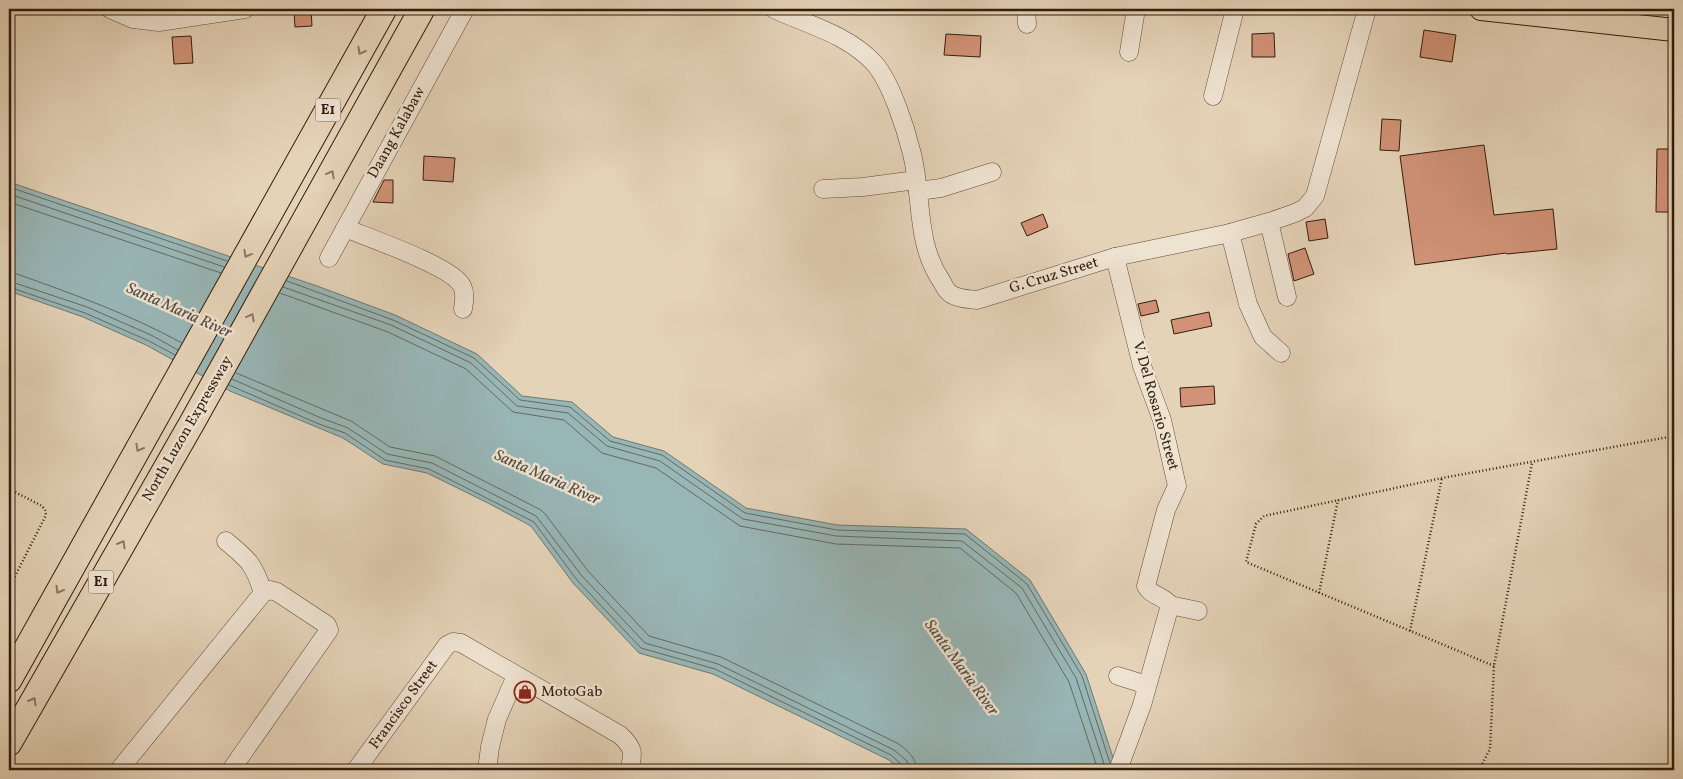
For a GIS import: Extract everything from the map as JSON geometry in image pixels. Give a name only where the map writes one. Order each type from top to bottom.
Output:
[{"type":"highway","name":"E1","points":[[9,680],[384,9]]},
{"type":"highway","name":"North Luzon Expressway","points":[[9,743],[193,421],[422,9]]},
{"type":"highway","points":[[408,34],[434,9]]},
{"type":"main road","points":[[1489,9],[1674,30]]},
{"type":"street","points":[[110,9],[133,19],[158,22],[245,9]]},
{"type":"street","name":"Daang Kalabaw","points":[[329,258],[465,9]]},
{"type":"street","points":[[1129,52],[1136,9]]},
{"type":"street","points":[[1213,96],[1235,9]]},
{"type":"street","name":"G. Cruz Street","points":[[778,10],[822,28],[859,49],[875,64],[892,91],[912,154],[923,237],[932,268],[950,294],[964,299],[977,300],[1115,258],[1230,233],[1269,222],[1305,208],[1315,196],[1367,9]]},
{"type":"street","points":[[823,189],[917,186],[940,188],[992,172]]},
{"type":"street","points":[[1269,222],[1287,297]]},
{"type":"street","points":[[345,228],[437,266],[453,276],[461,284],[465,293],[463,309]]},
{"type":"street","points":[[1230,233],[1248,304],[1264,337],[1281,353]]},
{"type":"street","name":"V. Del Rosario Street","points":[[1115,258],[1142,366],[1162,420],[1177,486],[1166,510],[1146,586],[1148,590],[1167,601],[1170,605]]},
{"type":"street","points":[[226,541],[251,562],[263,593]]},
{"type":"street","points":[[119,770],[263,593],[270,590],[277,592],[327,625],[329,630],[231,770]]},
{"type":"street","points":[[1118,770],[1142,705],[1170,605],[1198,611]]},
{"type":"street","name":"Francisco Street","points":[[356,770],[447,644],[453,642],[461,643],[516,676]]},
{"type":"street","points":[[487,770],[497,719],[516,676],[620,735],[630,745],[633,757],[629,770]]},
{"type":"street","points":[[1118,676],[1147,685]]},
{"type":"path","points":[[1494,666],[1246,562],[1256,524],[1264,516],[1442,478],[1674,436]]},
{"type":"path","points":[[1479,770],[1490,749],[1494,666],[1532,463]]},
{"type":"path","points":[[1410,631],[1442,478]]},
{"type":"path","points":[[9,489],[42,506],[46,515],[9,588]]},
{"type":"path","points":[[1319,593],[1338,500]]},
{"type":"water","name":"Santa Maria River","points":[[9,182],[317,286],[395,315],[477,354],[522,396],[572,402],[613,437],[664,451],[746,508],[837,525],[966,529],[1030,580],[1086,674],[1117,770],[900,770],[889,760],[713,674],[639,653],[573,583],[531,526],[427,473],[383,464],[343,438],[230,391],[146,345],[83,317],[9,291]]},
{"type":"building","points":[[311,9],[312,26],[295,27],[294,10]]},
{"type":"building","points":[[1424,30],[1456,35],[1452,62],[1420,57]]},
{"type":"building","points":[[1274,33],[1275,57],[1252,57],[1252,34]]},
{"type":"building","points":[[946,34],[981,36],[980,57],[944,55]]},
{"type":"building","points":[[191,36],[193,63],[174,64],[172,37]]},
{"type":"building","points":[[1382,119],[1401,120],[1399,151],[1380,150]]},
{"type":"building","points":[[1484,145],[1494,215],[1553,209],[1557,249],[1506,253],[1415,265],[1400,156]]},
{"type":"building","points":[[1657,149],[1674,149],[1674,212],[1656,212]]},
{"type":"building","points":[[424,156],[455,158],[453,182],[423,180]]},
{"type":"building","points":[[384,180],[393,180],[393,203],[373,202]]},
{"type":"building","points":[[1043,214],[1048,227],[1027,236],[1021,223]]},
{"type":"building","points":[[1325,219],[1328,238],[1309,241],[1306,222]]},
{"type":"building","points":[[1305,248],[1314,274],[1294,281],[1288,254]]},
{"type":"building","points":[[1156,300],[1159,312],[1141,316],[1138,304]]},
{"type":"building","points":[[1209,312],[1212,326],[1174,334],[1171,320]]},
{"type":"building","points":[[1214,386],[1215,404],[1181,407],[1180,388]]},
{"type":"place","name":"MotoGab","points":[[525,692]]}]
